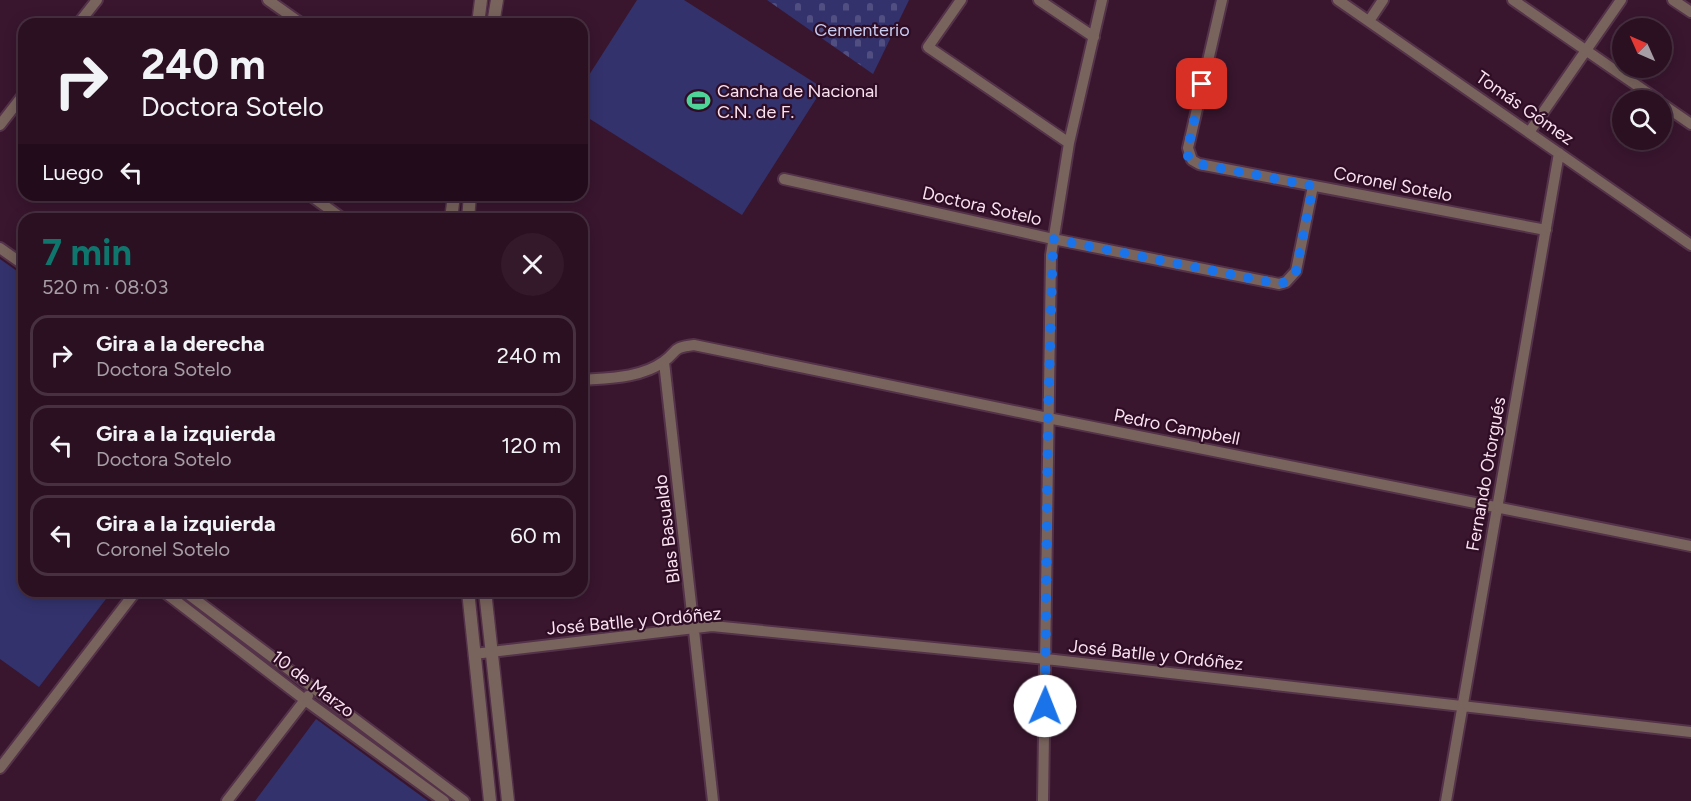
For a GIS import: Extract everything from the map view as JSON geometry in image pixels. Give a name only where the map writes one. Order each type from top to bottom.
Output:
[{"type":"street","points":[[83,18],[97,0]]},
{"type":"street","points":[[268,0],[294,18]]},
{"type":"street","points":[[479,18],[481,0]]},
{"type":"street","points":[[495,18],[497,0]]},
{"type":"street","points":[[961,0],[928,47],[1069,143]]},
{"type":"street","points":[[1039,0],[1094,37]]},
{"type":"street","points":[[1043,801],[1048,418],[1053,239],[1069,143],[1102,0]]},
{"type":"street","name":"Coronel Sotelo","points":[[1222,0],[1188,148],[1188,156],[1199,164],[1546,230]]},
{"type":"street","name":"Tomás Gómez","points":[[1338,0],[1690,243]]},
{"type":"street","points":[[1369,21],[1383,0]]},
{"type":"street","points":[[1513,0],[1643,90]]},
{"type":"street","points":[[1530,131],[1621,0]]},
{"type":"street","points":[[1673,0],[1691,12]]},
{"type":"street","points":[[2,120],[18,101]]},
{"type":"street","points":[[1672,111],[1691,124]]},
{"type":"street","name":"Fernando Otorgués","points":[[1446,801],[1559,153]]},
{"type":"street","name":"Doctora Sotelo","points":[[784,179],[1053,239],[1279,284],[1286,282],[1296,271],[1313,186]]},
{"type":"street","points":[[318,201],[335,213]]},
{"type":"street","points":[[0,248],[18,261]]},
{"type":"street","name":"Pedro Campbell","points":[[588,379],[630,375],[664,362],[672,351],[680,347],[694,345],[1691,546]]},
{"type":"street","name":"Blas Basualdo","points":[[664,362],[713,801]]},
{"type":"street","points":[[0,768],[131,597]]},
{"type":"street","name":"10 de Marzo","points":[[172,597],[305,700],[444,801]]},
{"type":"street","name":"10 de Marzo","points":[[192,597],[464,801]]},
{"type":"street","points":[[469,597],[490,801]]},
{"type":"street","points":[[486,597],[508,801]]},
{"type":"street","name":"José Batlle y Ordóñez","points":[[474,654],[712,626],[1046,659],[1691,732]]},
{"type":"street","points":[[227,801],[313,688]]},
{"type":"green space","name":"Cancha de Nacional C.N. de F.","points":[[637,0],[684,0],[823,88],[742,215],[588,118],[588,77]]},
{"type":"green space","name":"Cementerio","points":[[767,0],[909,0],[873,74]]},
{"type":"green space","points":[[0,259],[18,272],[18,597],[107,597],[39,687],[0,659]]},
{"type":"green space","points":[[316,719],[428,801],[255,801]]},
{"type":"place","name":"Cancha de Nacional C.N. de F.","points":[[699,101]]},
{"type":"route","points":[[1045,706],[1048,418],[1053,239],[1279,284],[1292,278],[1296,271],[1313,186],[1199,164],[1192,160],[1188,156],[1188,148],[1202,84]]}]
